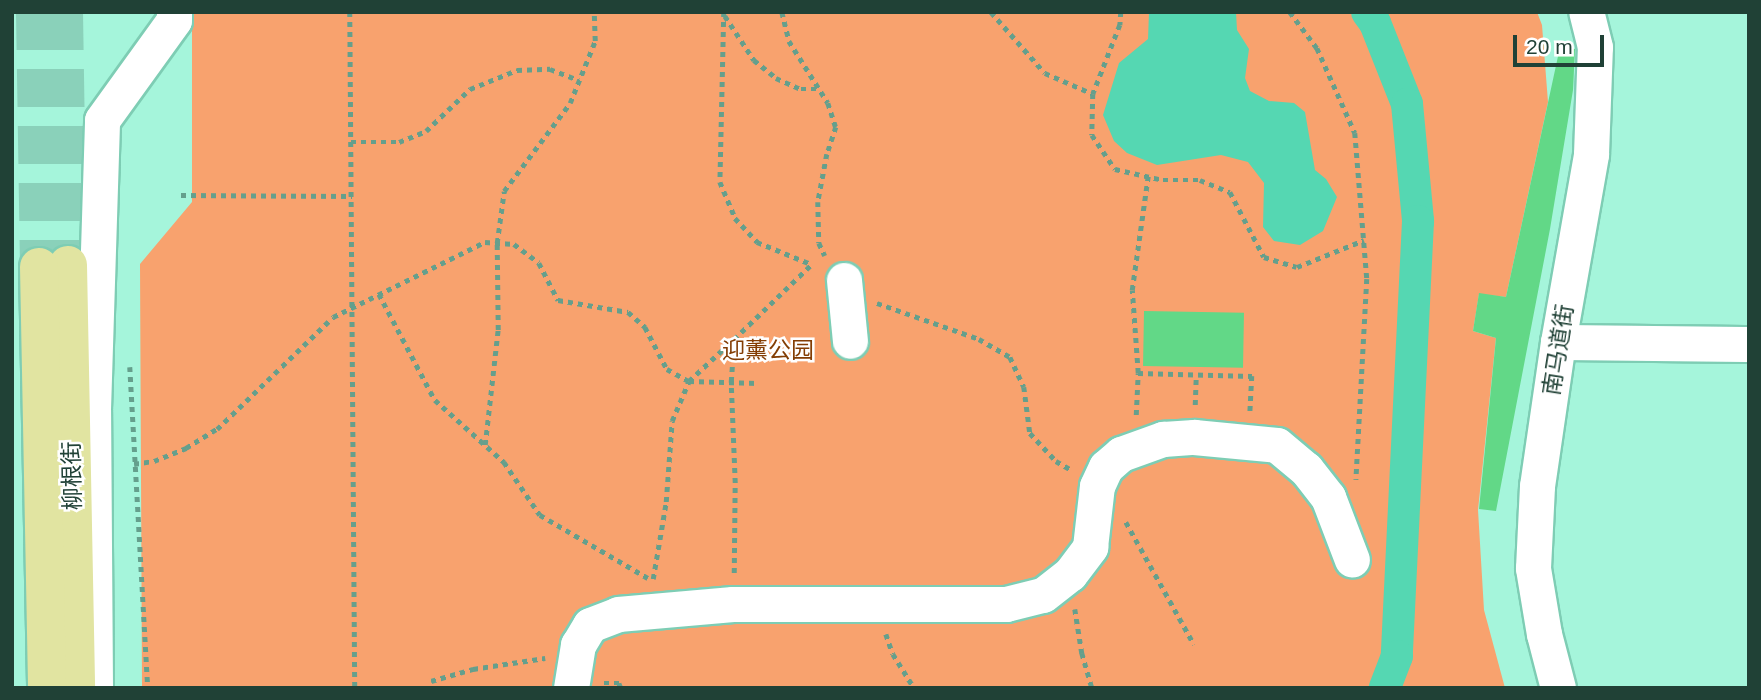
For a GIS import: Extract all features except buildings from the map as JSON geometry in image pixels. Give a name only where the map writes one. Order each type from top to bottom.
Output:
[{"type":"main road","name":"柳根街","points":[[47,688],[54,266],[76,688]]},
{"type":"street","points":[[95,688],[93,409],[102,120],[174,20],[174,12]]},
{"type":"street","name":"南马道街","points":[[1558,688],[1544,634],[1533,568],[1537,486],[1558,342],[1591,154],[1595,47],[1586,12]]},
{"type":"street","points":[[837,274],[850,341]]},
{"type":"street","points":[[1558,342],[1749,344]]},
{"type":"street","points":[[571,688],[579,645],[590,625],[653,596],[733,604],[1006,604],[1042,595],[1070,574],[1090,547],[1097,486],[1106,467],[1122,454],[1174,438],[1249,440],[1277,444],[1306,469],[1328,497],[1352,560]]},
{"type":"path","points":[[350,12],[355,688]]},
{"type":"path","points":[[485,445],[498,330],[497,243],[504,191],[570,103],[595,41],[594,12]]},
{"type":"path","points":[[782,12],[789,41],[820,89],[836,127],[818,202],[819,243],[837,274]]},
{"type":"path","points":[[991,12],[1045,73],[1093,94]]},
{"type":"path","points":[[1121,12],[1119,25],[1093,94],[1092,135],[1115,169],[1163,180],[1200,180],[1230,191],[1264,257],[1297,267],[1364,240]]},
{"type":"path","points":[[1290,12],[1317,48],[1355,133],[1367,279],[1355,493]]},
{"type":"path","points":[[724,13],[754,60],[776,78],[801,89],[820,89]]},
{"type":"path","points":[[724,13],[720,182],[734,218],[757,242],[837,274],[869,300],[979,339],[1010,357],[1024,387],[1030,433],[1056,461],[1097,486],[1130,526],[1194,644]]},
{"type":"path","points":[[352,142],[398,142],[426,131],[470,89],[517,70],[550,69],[579,80]]},
{"type":"path","points":[[1135,449],[1138,373],[1132,290],[1149,176]]},
{"type":"path","points":[[181,195],[352,197]]},
{"type":"path","points":[[134,464],[154,461],[186,448],[217,429],[322,325],[485,242],[514,244],[539,263],[558,300],[628,312],[645,327],[667,369],[689,381],[758,383]]},
{"type":"path","points":[[379,294],[435,400],[503,462],[540,515],[653,596],[666,502],[672,421],[689,381],[812,264]]},
{"type":"path","points":[[733,604],[735,506],[731,382],[734,339]]},
{"type":"path","points":[[1138,373],[1252,376],[1249,440]]},
{"type":"path","points":[[1070,574],[1082,653],[1092,688]]},
{"type":"path","points":[[874,604],[893,653],[915,688]]},
{"type":"path","points":[[431,681],[473,668],[537,661],[579,645]]},
{"type":"green space","name":"迎薰公园","points":[[192,12],[1537,12],[1542,25],[1548,102],[1506,297],[1479,294],[1473,331],[1496,338],[1478,510],[1484,610],[1505,688],[142,688],[140,264],[192,202]]},
{"type":"shaded area","points":[[1149,12],[1236,12],[1237,30],[1249,49],[1245,78],[1250,91],[1269,101],[1294,103],[1305,112],[1315,170],[1326,179],[1337,197],[1323,231],[1300,245],[1274,241],[1263,227],[1264,183],[1248,162],[1221,155],[1157,165],[1127,153],[1114,141],[1103,115],[1119,63],[1148,39]]},
{"type":"waterway","points":[[1367,12],[1375,23],[1407,104],[1418,221],[1397,656],[1385,688]]},
{"type":"tunnel","points":[[35,12],[39,267]]},
{"type":"tunnel","points":[[64,12],[68,265]]}]
